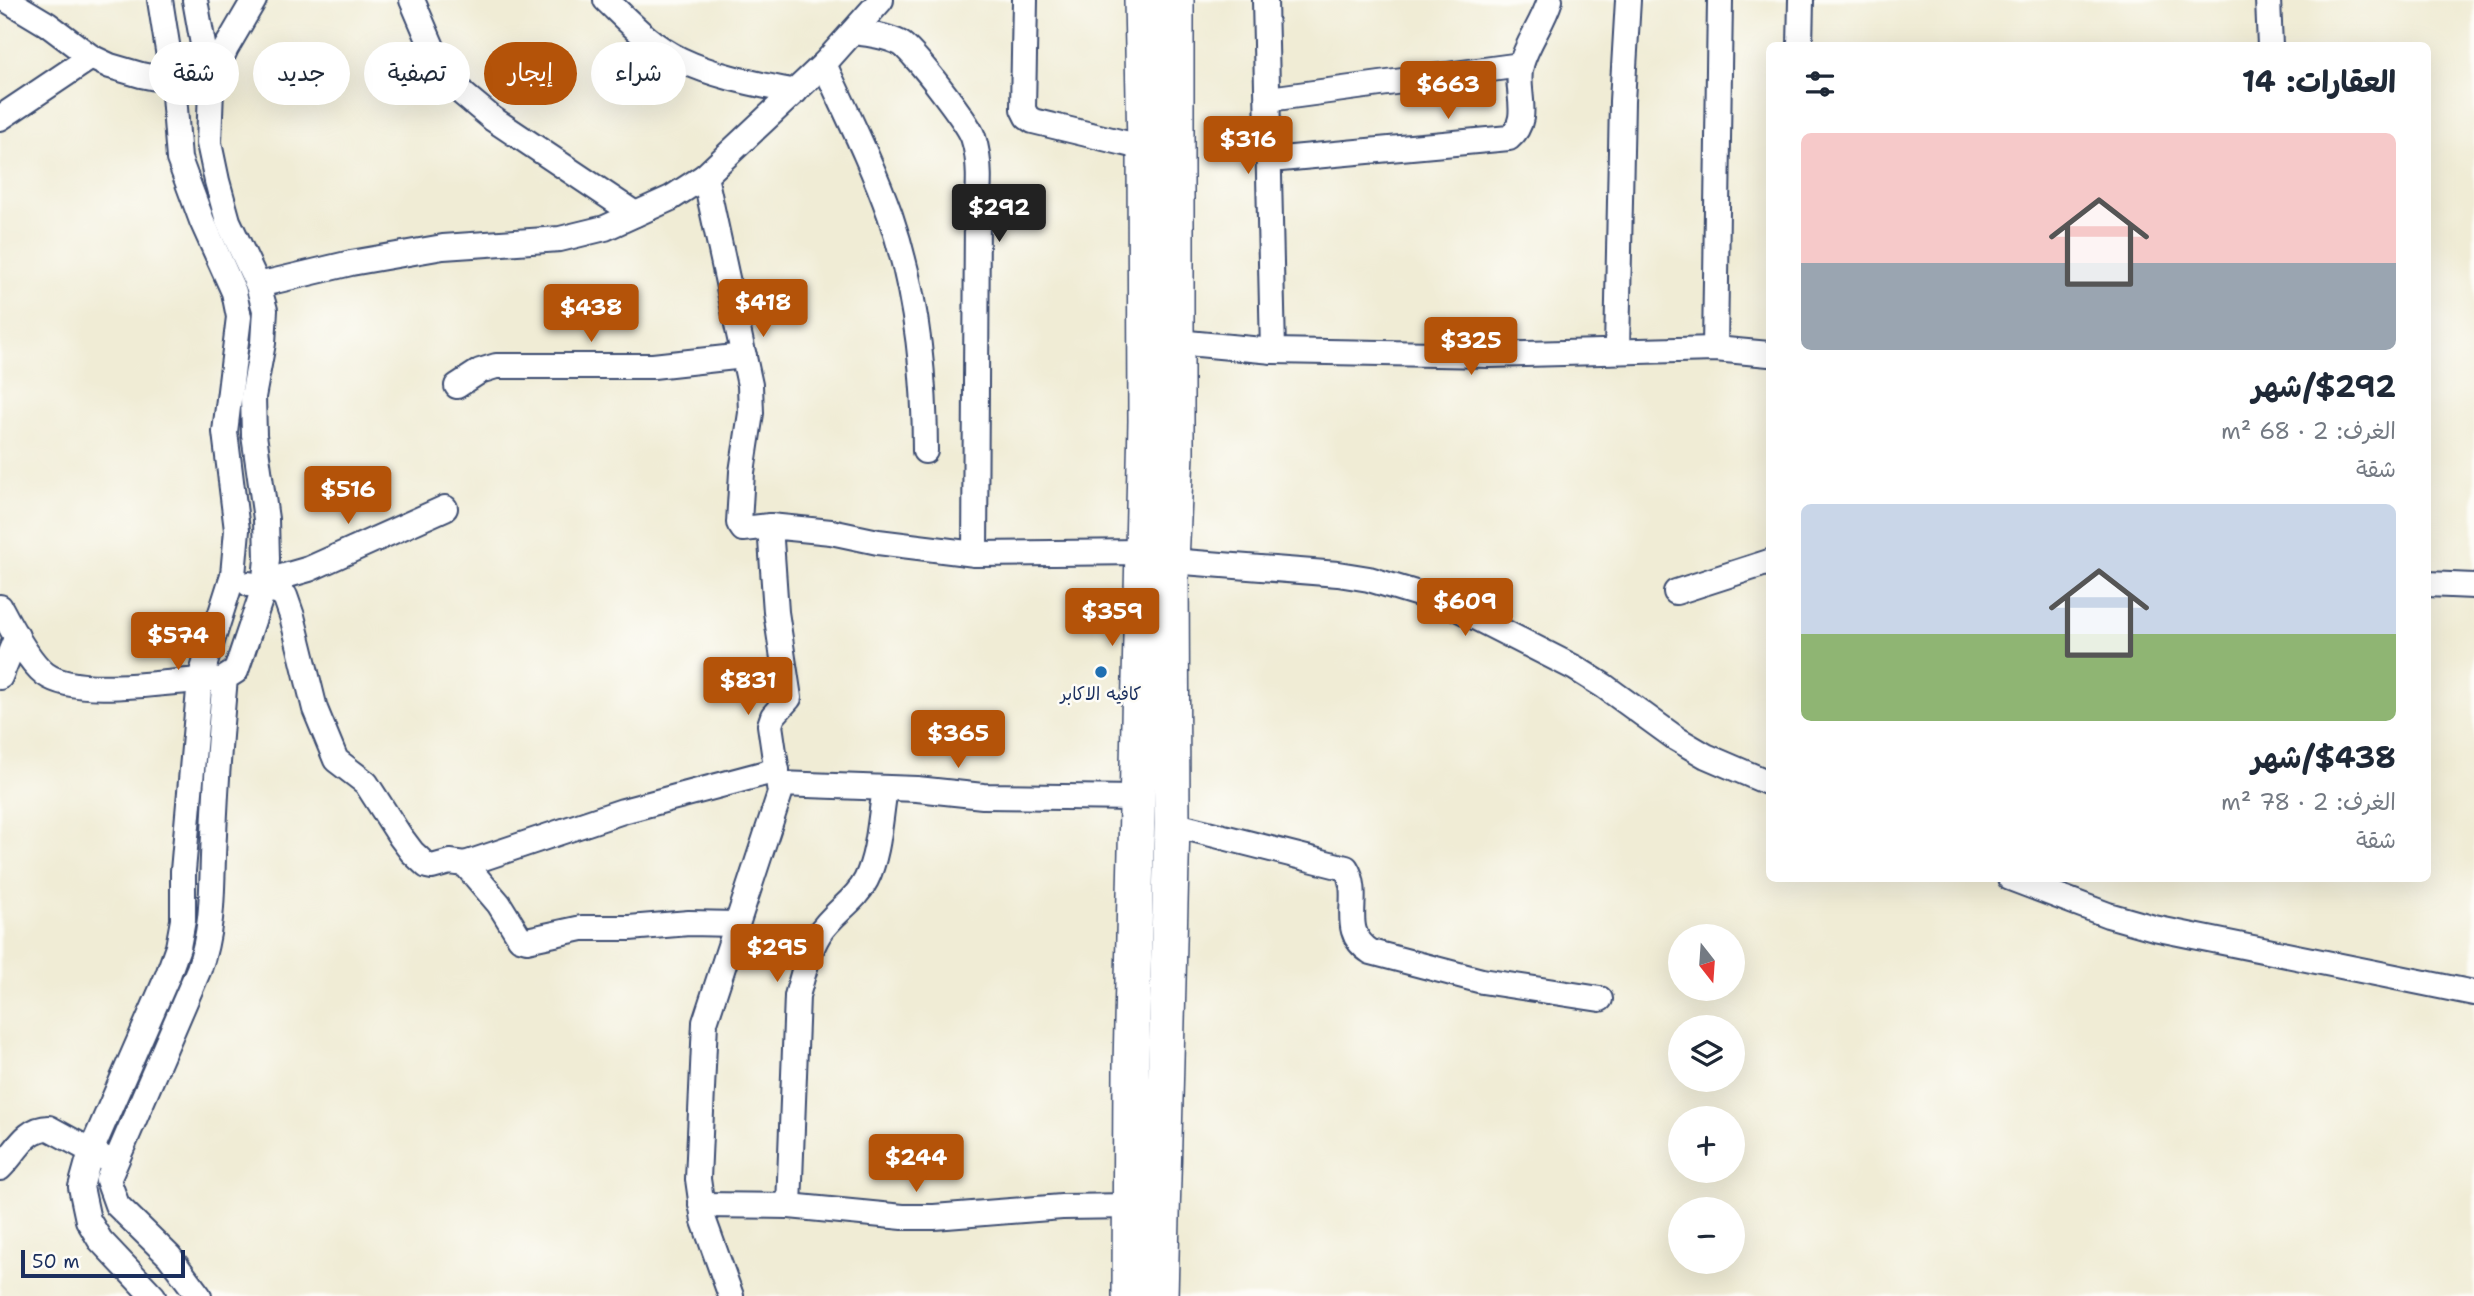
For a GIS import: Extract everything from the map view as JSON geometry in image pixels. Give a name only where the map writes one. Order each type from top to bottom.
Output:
[{"type":"main road","points":[[1142,0],[1146,421],[1172,824],[1160,1296]]},
{"type":"main road","points":[[1130,1296],[1136,798],[1156,557],[1176,454],[1176,0]]},
{"type":"street","points":[[7,0],[47,24],[91,57],[120,69],[149,76]]},
{"type":"street","points":[[160,0],[167,42]]},
{"type":"street","points":[[195,0],[204,42]]},
{"type":"street","points":[[230,42],[254,0]]},
{"type":"street","points":[[412,0],[438,61],[463,94],[503,125],[635,214]]},
{"type":"street","points":[[606,0],[643,36],[680,60],[728,77],[795,92]]},
{"type":"street","points":[[258,285],[351,263],[443,247],[560,239],[605,228],[671,198],[705,176],[795,92],[881,0]]},
{"type":"street","points":[[1025,0],[1023,109],[1027,117],[1033,121],[1145,148]]},
{"type":"street","points":[[1265,0],[1273,351]]},
{"type":"street","points":[[1270,160],[1509,138],[1520,123],[1521,65],[1550,0]]},
{"type":"street","points":[[1617,351],[1622,101],[1628,0]]},
{"type":"street","points":[[1715,349],[1720,0]]},
{"type":"street","points":[[1800,42],[1801,0]]},
{"type":"street","points":[[2268,0],[2270,42]]},
{"type":"street","points":[[853,32],[879,36],[901,44],[917,57],[970,129],[977,153],[979,189],[975,554]]},
{"type":"street","points":[[0,118],[91,57]]},
{"type":"street","points":[[824,64],[890,215],[905,271],[916,319],[922,370],[925,451]]},
{"type":"street","points":[[1269,99],[1521,65]]},
{"type":"street","points":[[153,1296],[100,1240],[88,1220],[81,1187],[91,1151],[178,947],[183,920],[183,871],[200,679],[232,579],[237,530],[225,432],[239,317],[234,292],[202,221],[179,159],[175,105]]},
{"type":"street","points":[[6,623],[43,673],[66,683],[153,686],[225,678],[236,671],[264,585],[267,559],[267,519],[254,435],[253,397],[263,343],[265,310],[258,285],[228,221],[217,181],[209,143],[210,105]]},
{"type":"street","points":[[705,176],[750,385],[751,413],[741,472],[739,523],[744,529],[770,526],[831,532],[878,542],[975,554],[1156,557],[1338,574],[1409,590],[1445,602],[1574,668],[1604,686],[1677,739],[1706,756],[1766,782]]},
{"type":"street","points":[[1177,342],[1273,351],[1490,355],[1715,349],[1766,354]]},
{"type":"street","points":[[457,386],[480,371],[496,366],[653,366],[744,356]]},
{"type":"street","points":[[264,585],[309,569],[445,508]]},
{"type":"street","points":[[731,1296],[715,1256],[701,1205],[698,1179],[705,1022],[778,802],[778,777],[770,725],[774,714],[789,698],[776,612],[770,526]]},
{"type":"street","points":[[1676,592],[1766,563]]},
{"type":"street","points":[[232,579],[264,585],[285,596],[315,709],[336,760],[366,783],[400,836],[427,866],[450,862],[465,864],[623,811],[778,777],[983,796],[1136,798]]},
{"type":"street","points":[[2431,584],[2474,586]]},
{"type":"street","points":[[0,677],[6,623]]},
{"type":"street","points":[[200,1296],[169,1256],[117,1205],[108,1180],[209,942],[217,765],[225,678]]},
{"type":"street","points":[[789,1206],[797,996],[819,933],[856,895],[866,880],[872,862],[885,789]]},
{"type":"street","points":[[1172,824],[1346,868],[1353,883],[1352,927],[1359,944],[1371,952],[1482,981],[1600,999]]},
{"type":"street","points":[[465,864],[493,896],[520,938],[527,940],[582,928],[629,928],[690,923],[736,924]]},
{"type":"street","points":[[2021,882],[2097,911],[2154,928],[2474,993]]},
{"type":"street","points":[[0,1168],[29,1133],[42,1128],[49,1128],[114,1163]]},
{"type":"street","points":[[701,1205],[789,1206],[903,1217],[1062,1207],[1132,1206]]},
{"type":"place","name":"كافيه الاكابر","points":[[1101,672]]}]
